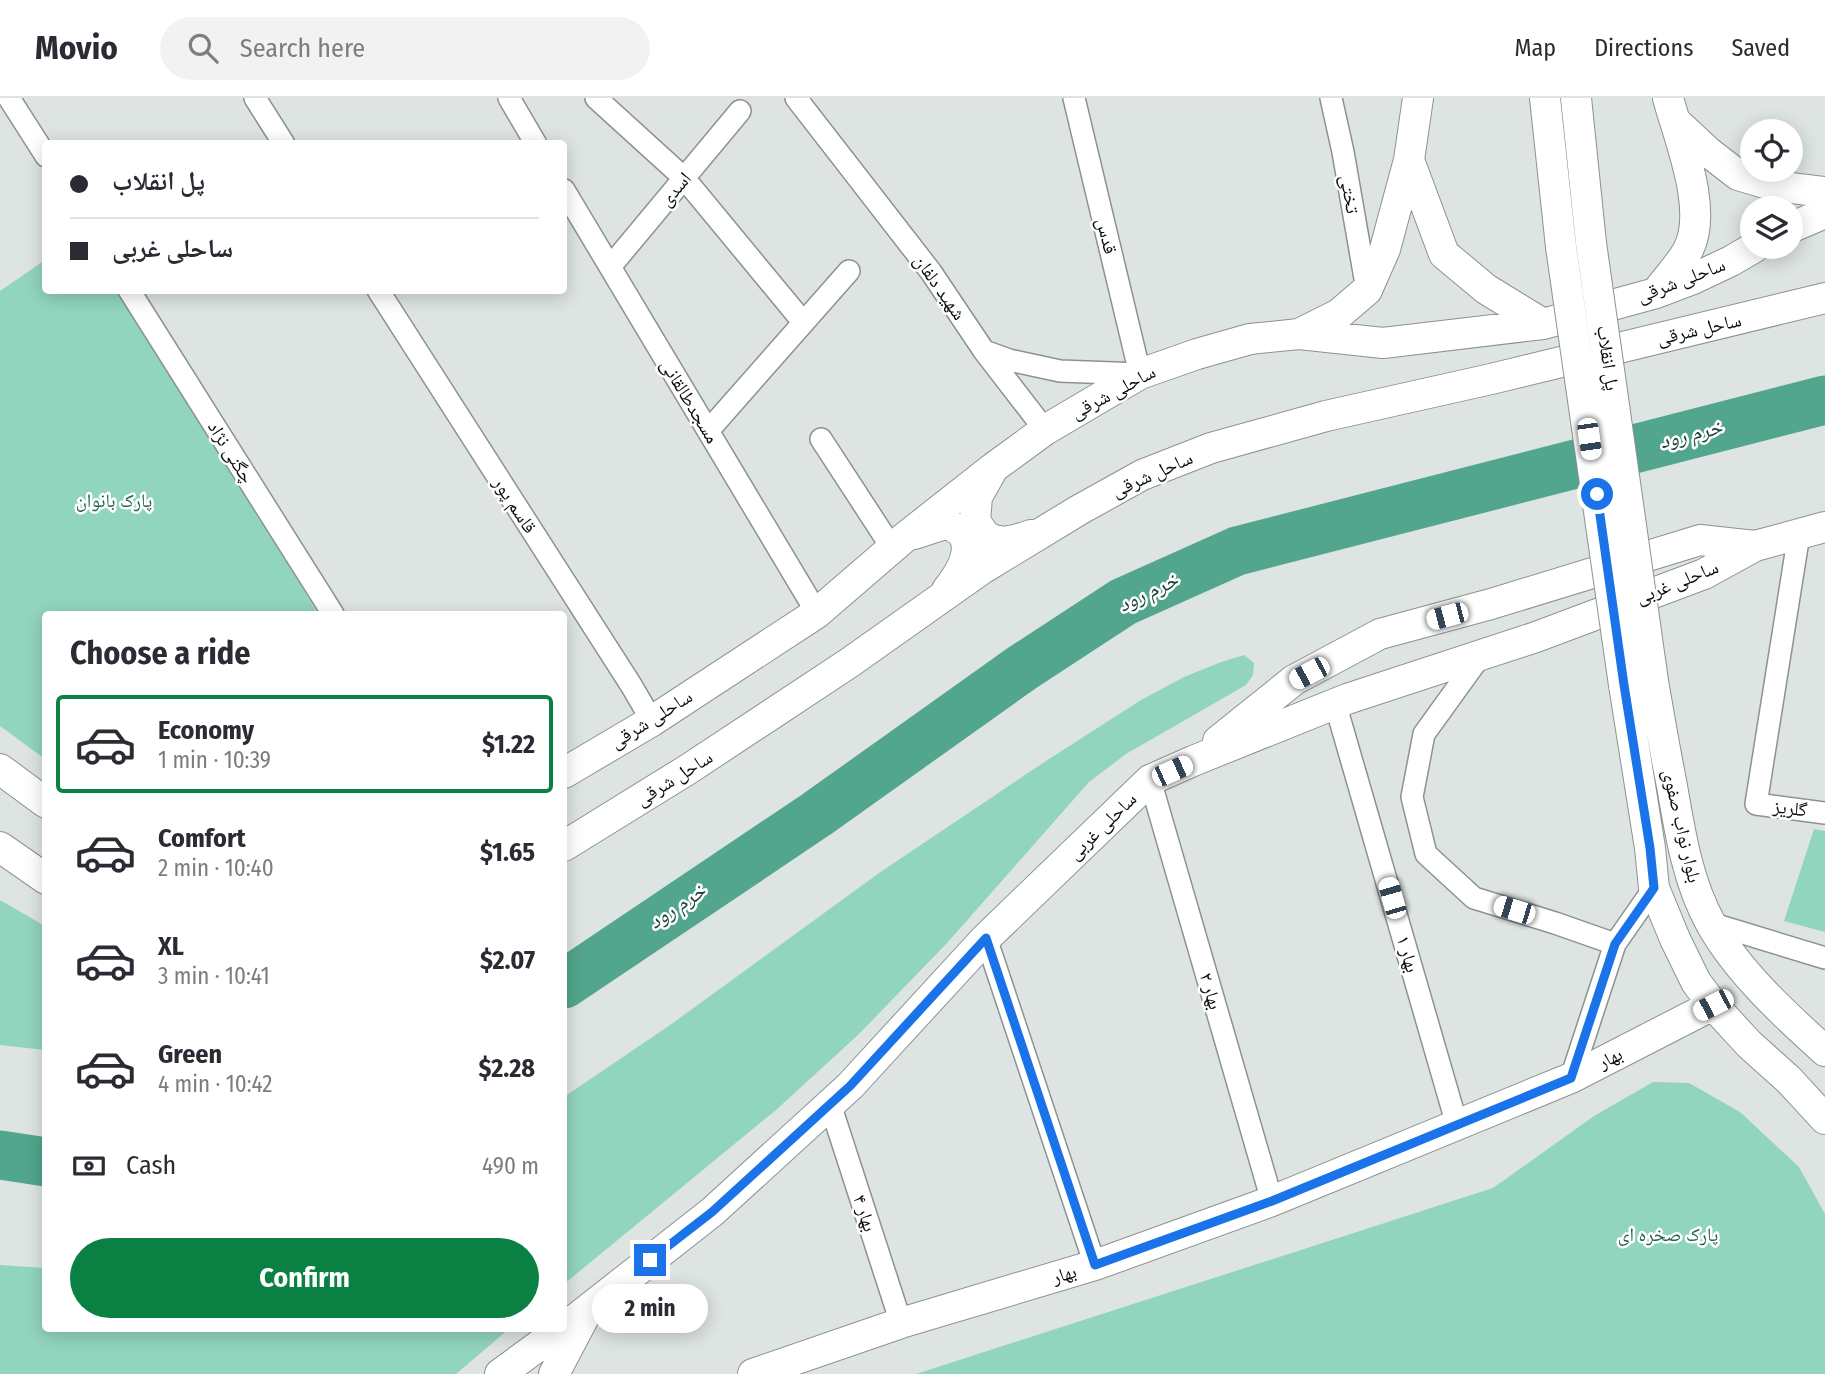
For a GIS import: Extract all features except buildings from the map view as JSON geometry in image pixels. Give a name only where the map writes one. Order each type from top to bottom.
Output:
[{"type":"main road","points":[[1299,334],[1339,314],[1367,290],[1385,249],[1409,160],[1418,98]]},
{"type":"main road","name":"پل انقلاب","points":[[1545,98],[1562,247],[1639,683]]},
{"type":"main road","name":"پل انقلاب","points":[[1576,98],[1639,683]]},
{"type":"main road","points":[[1671,109],[1707,150],[1738,175],[1775,186],[1825,192]]},
{"type":"main road","points":[[1656,293],[1688,249],[1695,231],[1697,212],[1691,178],[1671,109]]},
{"type":"main road","points":[[1409,160],[1444,254],[1486,289],[1543,324]]},
{"type":"main road","points":[[1803,222],[1825,213]]},
{"type":"main road","name":"ساحلی شرقی","points":[[567,771],[652,721],[817,612],[898,543],[993,468],[1045,430],[1140,374],[1250,339],[1299,334],[1383,343],[1543,324],[1656,293],[1693,279],[1740,256]]},
{"type":"main road","name":"ساحل شرقی","points":[[567,844],[687,770],[849,663],[982,569],[1142,475],[1211,448],[1326,416],[1825,298]]},
{"type":"main road","points":[[993,468],[977,496],[975,521],[986,536],[1000,542],[1018,540],[1048,529]]},
{"type":"main road","points":[[898,543],[948,523],[962,534],[967,550],[959,574],[941,599]]},
{"type":"main road","name":"ساحلی غربی","points":[[562,1351],[589,1308],[712,1212],[850,1086],[986,938],[1150,780],[1335,704],[1536,638],[1704,574],[1755,546],[1812,531]]},
{"type":"main road","points":[[1193,761],[1294,680],[1380,634],[1491,604],[1700,540],[1755,546]]},
{"type":"main road","name":"بلوار نواب صفوی","points":[[1639,683],[1654,888],[1675,939],[1696,982],[1713,1005],[1749,1044],[1790,1080],[1825,1119]]},
{"type":"main road","name":"بلوار نواب صفوی","points":[[1639,683],[1693,884],[1710,923],[1730,954],[1791,1021],[1825,1051]]},
{"type":"main road","points":[[0,769],[42,800]]},
{"type":"main road","points":[[0,847],[42,876]]},
{"type":"main road","name":"بهار","points":[[753,1374],[901,1323],[1095,1265],[1272,1201],[1571,1078],[1713,1005]]},
{"type":"main road","points":[[500,1374],[562,1351]]},
{"type":"street","points":[[9,98],[42,150]]},
{"type":"street","points":[[255,98],[281,140]]},
{"type":"street","points":[[509,98],[534,140]]},
{"type":"street","points":[[596,98],[684,178],[803,322]]},
{"type":"street","name":"شهید دلفان","points":[[796,98],[932,272],[984,351],[1045,430]]},
{"type":"street","name":"قدس","points":[[1074,98],[1140,374]]},
{"type":"street","name":"تختی","points":[[1331,98],[1367,290]]},
{"type":"street","name":"اسدی","points":[[610,267],[740,111]]},
{"type":"street","name":"مسجدطالقانی","points":[[567,195],[817,612]]},
{"type":"street","points":[[708,431],[849,271]]},
{"type":"street","name":"چگنی نژاد","points":[[132,294],[331,611]]},
{"type":"street","name":"قاسم پور","points":[[381,294],[652,721]]},
{"type":"street","points":[[984,351],[1009,360],[1060,371],[1140,374]]},
{"type":"street","points":[[821,439],[898,543]]},
{"type":"street","name":"گلریز","points":[[1812,531],[1756,804],[1825,813]]},
{"type":"street","points":[[1481,655],[1424,734],[1412,797],[1426,854],[1474,898],[1615,944]]},
{"type":"street","name":"بهار ۱","points":[[1335,704],[1457,1125]]},
{"type":"street","name":"بهار ۲","points":[[1150,780],[1272,1201]]},
{"type":"street","points":[[1571,1078],[1615,944],[1654,888]]},
{"type":"street","points":[[1710,923],[1825,957]]},
{"type":"street","points":[[986,938],[1095,1265]]},
{"type":"street","name":"بهار ۴","points":[[830,1104],[901,1323]]},
{"type":"green space","name":"پارک بانوان","points":[[42,262],[42,294],[125,294],[316,611],[42,611],[42,757],[0,726],[0,291]]},
{"type":"green space","points":[[1244,655],[1254,663],[1253,675],[1246,685],[1126,754],[1089,782],[948,942],[859,1034],[776,1110],[567,1282],[567,1095],[673,1023],[879,873],[1046,761],[1141,700],[1184,677]]},
{"type":"green space","points":[[1814,829],[1825,831],[1825,932],[1784,921]]},
{"type":"green space","points":[[0,900],[42,924],[42,1050],[0,1045]]},
{"type":"green space","name":"پارک صخره ای","points":[[1653,1082],[1689,1083],[1740,1112],[1799,1167],[1825,1214],[1825,1374],[916,1374],[1493,1188],[1594,1116]]},
{"type":"green space","points":[[0,1265],[42,1268],[42,1332],[505,1332],[456,1374],[0,1374]]},
{"type":"waterway","name":"خرم رود","points":[[567,982],[817,814],[1022,668],[1123,602],[1237,551],[1825,400]]},
{"type":"waterway","name":"خرم رود","points":[[0,1155],[42,1161]]},
{"type":"route","points":[[650,1260],[712,1212],[850,1086],[986,938],[1095,1265],[1272,1201],[1571,1078],[1615,944],[1654,888],[1597,494]]}]
